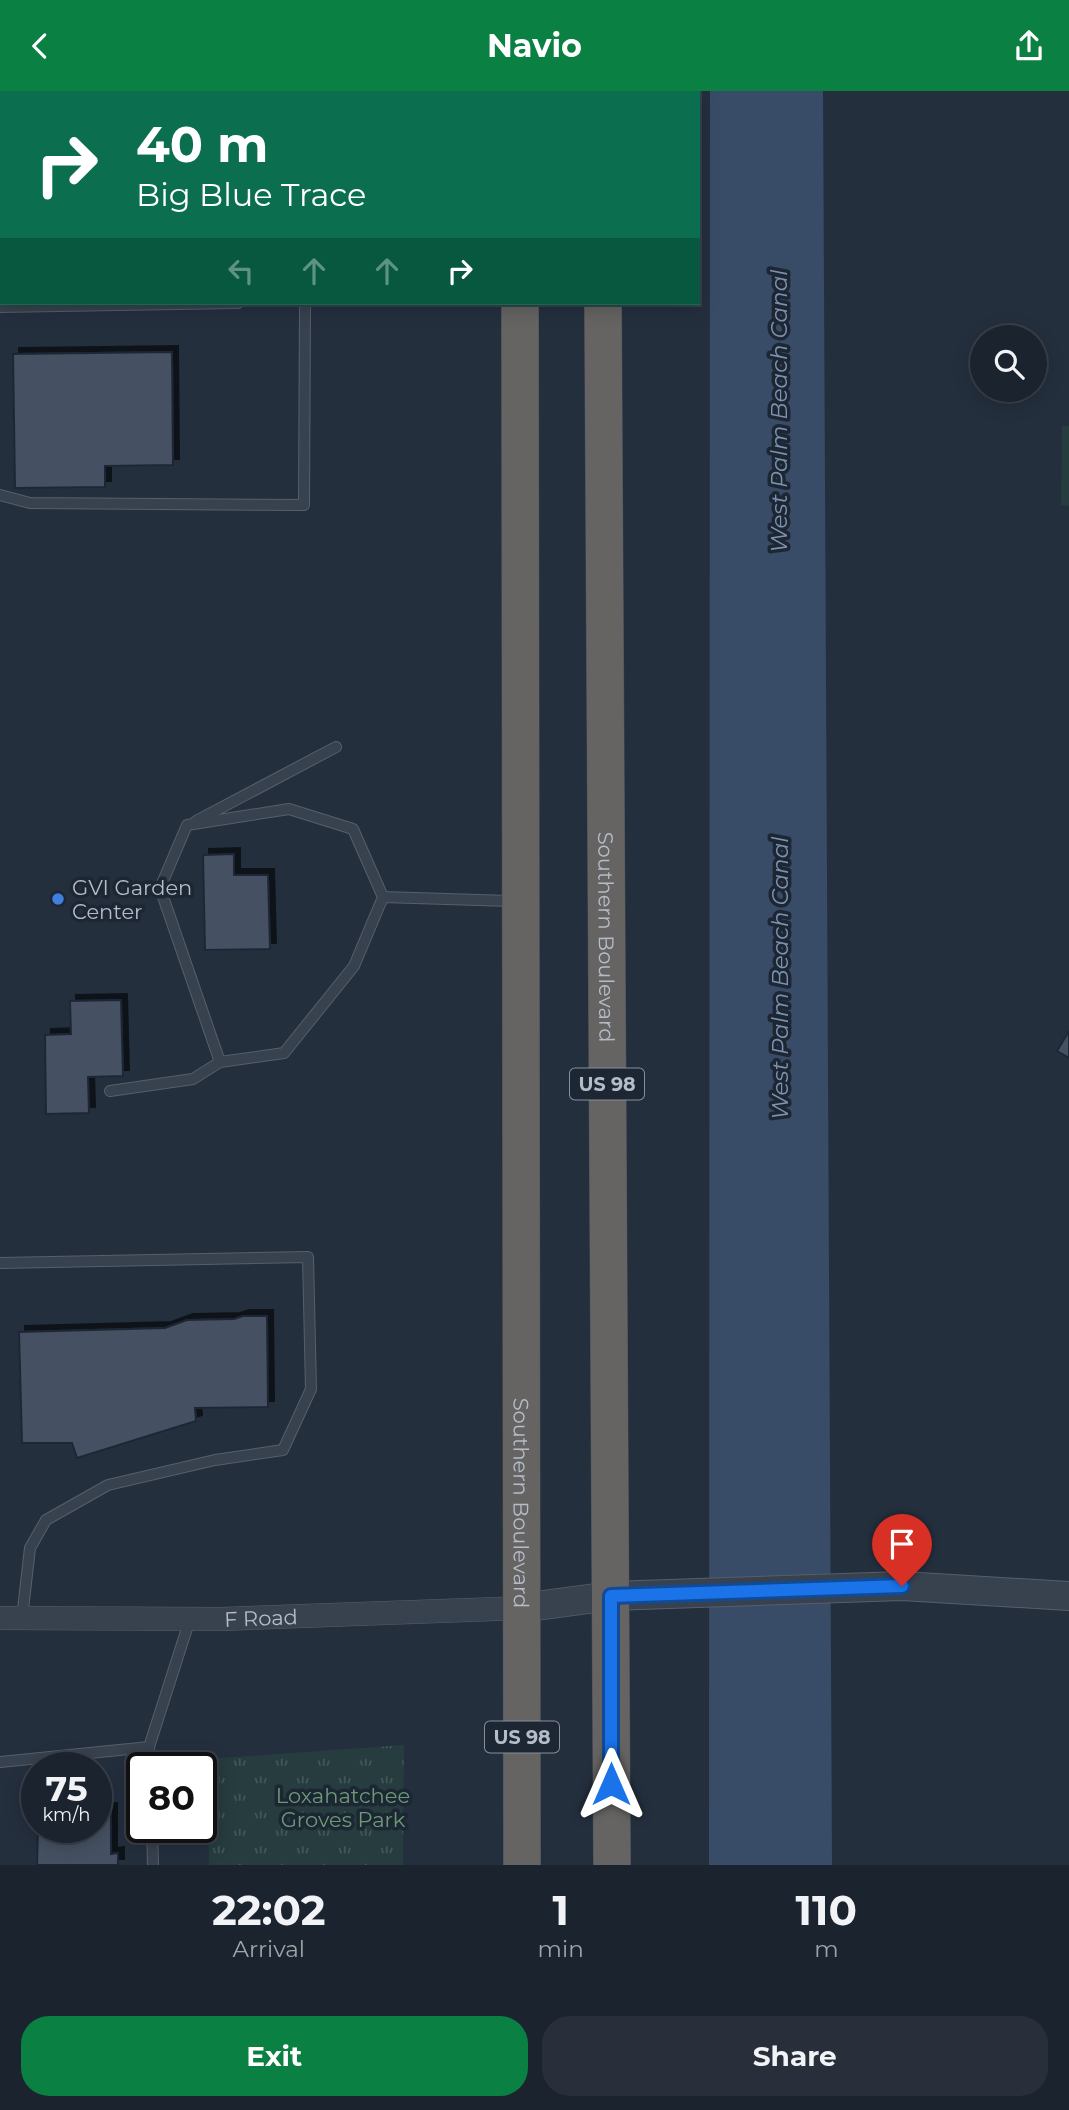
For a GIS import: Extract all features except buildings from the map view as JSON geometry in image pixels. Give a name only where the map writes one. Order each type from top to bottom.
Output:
[{"type":"highway","name":"Southern Boulevard","points":[[520,305],[522,1865]]},
{"type":"highway","name":"Southern Boulevard","points":[[603,305],[612,1865]]},
{"type":"street","points":[[521,1608],[611,1596],[902,1586],[1069,1596]]},
{"type":"street","name":"F Road","points":[[11,1618],[190,1619],[521,1608]]},
{"type":"lane","points":[[0,307],[119,305]]},
{"type":"lane","points":[[0,495],[30,503],[304,505],[305,305]]},
{"type":"lane","points":[[220,1062],[160,888],[187,825],[335,747]]},
{"type":"lane","points":[[110,1091],[193,1079],[220,1062],[284,1053],[354,966],[383,897],[353,829],[289,809],[187,825]]},
{"type":"lane","points":[[383,897],[520,901]]},
{"type":"lane","points":[[0,1263],[308,1257],[311,1389],[283,1450],[215,1460],[108,1485],[46,1520],[30,1548],[11,1618]]},
{"type":"lane","points":[[149,1752],[190,1619]]},
{"type":"lane","points":[[0,1762],[149,1747]]},
{"type":"lane","points":[[152,1843],[153,1865]]},
{"type":"green space","points":[[1062,425],[1069,426],[1069,506],[1061,505]]},
{"type":"green space","name":"Loxahatchee Groves Park","points":[[404,1745],[403,1865],[209,1865],[209,1843],[217,1843],[217,1758]]},
{"type":"water","name":"West Palm Beach Canal","points":[[710,91],[823,91],[832,1865],[709,1865]]},
{"type":"place","name":"GVI Garden Center","points":[[58,899]]},
{"type":"route","points":[[611,1784],[611,1596],[902,1586]]}]
